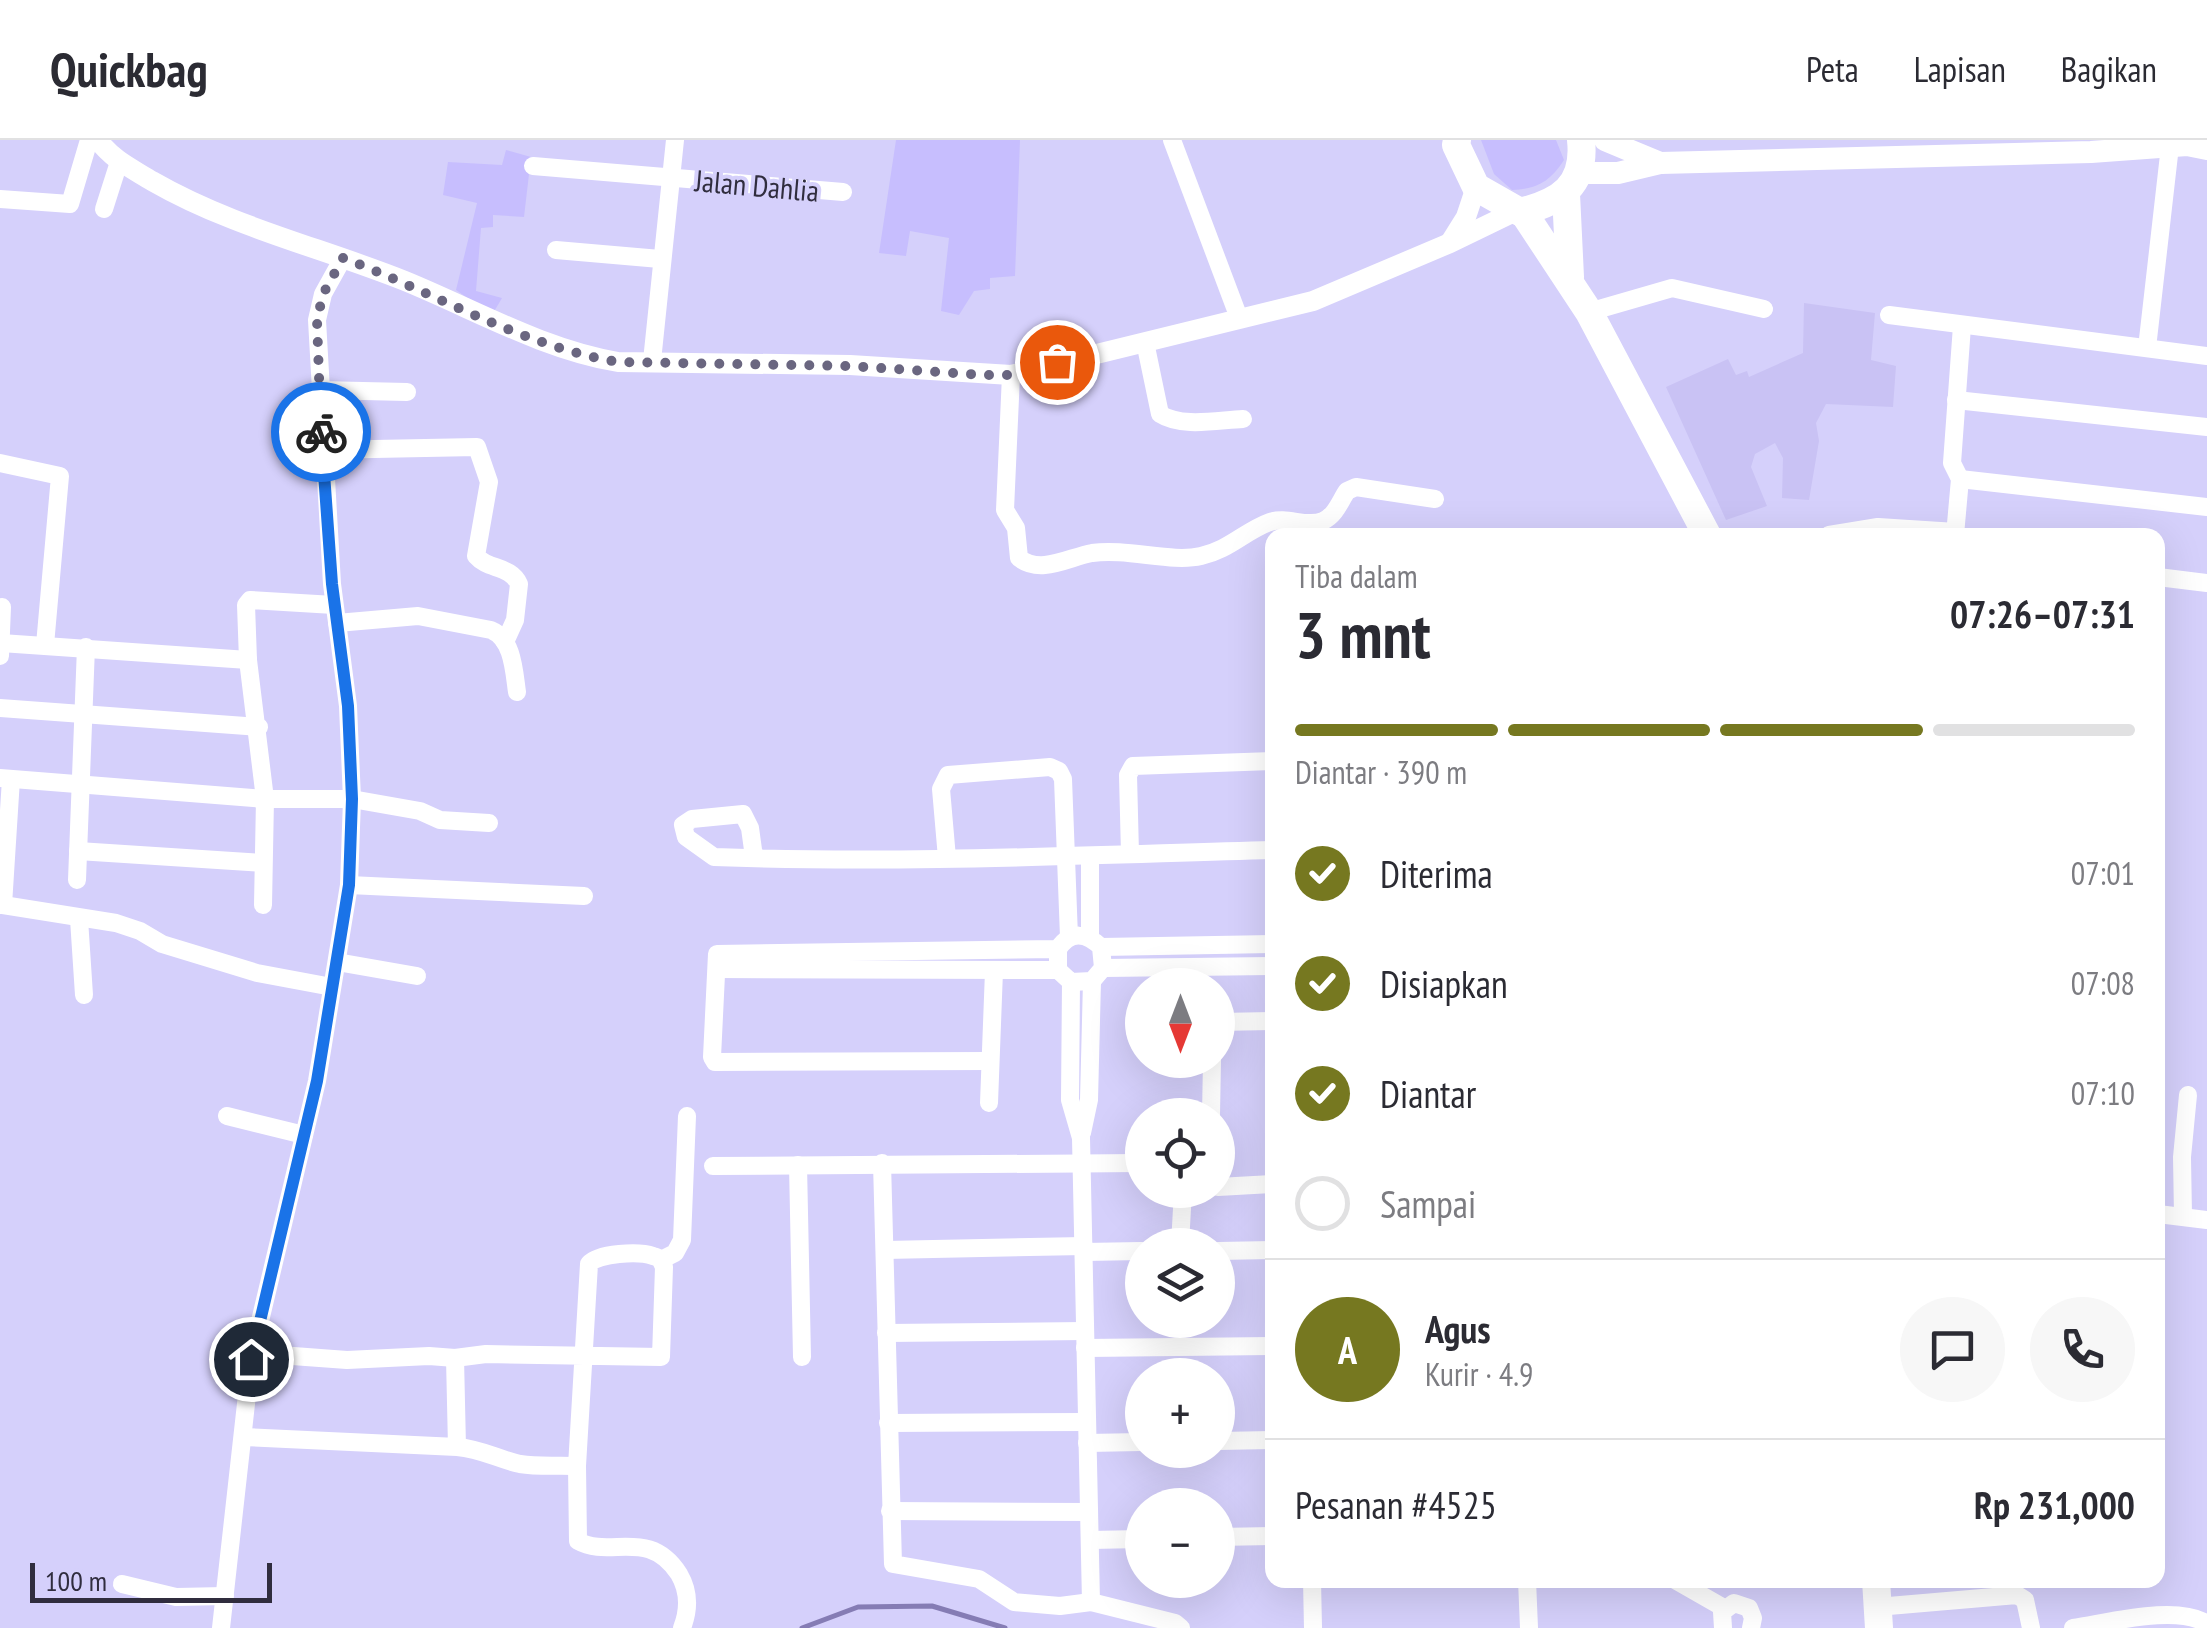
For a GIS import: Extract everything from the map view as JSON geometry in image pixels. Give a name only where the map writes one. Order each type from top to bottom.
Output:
[{"type":"main road","points":[[1457,140],[1456,146],[1476,187],[1518,212],[1570,280],[1703,528]]},
{"type":"main road","points":[[1605,140],[1660,163]]},
{"type":"main road","points":[[1579,161],[1618,172],[1660,163],[1970,148],[2090,152],[2128,144],[2207,149]]},
{"type":"main road","points":[[1518,212],[1579,161]]},
{"type":"main road","points":[[1570,280],[1579,161]]},
{"type":"street","points":[[0,199],[70,204],[89,140]]},
{"type":"street","points":[[98,140],[118,162],[217,216],[343,258],[586,356],[618,362],[850,366],[1010,375],[1313,302],[1518,212]]},
{"type":"street","points":[[652,361],[675,140]]},
{"type":"street","points":[[1172,140],[1238,318]]},
{"type":"street","points":[[2147,348],[2170,146]]},
{"type":"street","points":[[104,209],[118,162]]},
{"type":"street","name":"Jalan Dahlia","points":[[533,166],[843,192]]},
{"type":"street","points":[[1450,243],[1466,216],[1476,187]]},
{"type":"street","points":[[556,250],[660,259]]},
{"type":"street","points":[[222,1628],[252,1353],[317,1081],[349,885],[352,799],[348,706],[322,450],[317,320],[323,294],[343,258]]},
{"type":"street","points":[[1589,312],[1672,288],[1764,309]]},
{"type":"street","points":[[1888,315],[2207,356]]},
{"type":"street","points":[[1956,528],[1960,479],[1952,463],[1962,326]]},
{"type":"street","points":[[1145,342],[1160,414],[1165,418],[1186,422],[1242,419]]},
{"type":"street","points":[[1010,375],[1005,510],[1016,528],[1018,558],[1026,563],[1061,564],[1103,552],[1192,558],[1206,555],[1234,545],[1271,522],[1319,523],[1336,510],[1346,490],[1356,487],[1434,500]]},
{"type":"street","points":[[319,390],[407,392]]},
{"type":"street","points":[[1956,400],[2207,427]]},
{"type":"street","points":[[322,450],[477,447],[489,482],[476,556],[510,572],[520,584],[515,620],[505,642]]},
{"type":"street","points":[[0,464],[60,476],[45,645]]},
{"type":"street","points":[[1960,479],[2207,508]]},
{"type":"street","points":[[2165,578],[2207,583]]},
{"type":"street","points":[[262,905],[266,798],[248,660],[245,609],[250,600],[336,614],[418,616],[490,630],[501,634],[505,642],[517,692]]},
{"type":"street","points":[[0,656],[2,607]]},
{"type":"street","points":[[1,643],[248,660]]},
{"type":"street","points":[[77,880],[86,647]]},
{"type":"street","points":[[0,708],[258,727]]},
{"type":"street","points":[[1130,854],[1128,775],[1133,766],[1265,761]]},
{"type":"street","points":[[947,858],[941,788],[948,776],[1050,767],[1059,770],[1063,779],[1067,857],[1063,943],[1070,1100],[1080,1138],[1081,1163],[1091,1602]]},
{"type":"street","points":[[332,987],[257,973],[162,944],[129,927],[2,905],[6,779],[266,798],[352,799],[428,813],[440,820],[489,823]]},
{"type":"street","points":[[754,857],[1090,857],[1265,850]]},
{"type":"street","points":[[78,852],[263,863]]},
{"type":"street","points":[[1080,1138],[1089,1100],[1097,974],[1105,957],[1096,942],[1090,857]]},
{"type":"street","points":[[349,885],[584,896]]},
{"type":"street","points":[[79,919],[84,996]]},
{"type":"street","points":[[884,960],[1063,943],[1265,944]]},
{"type":"street","points":[[990,1061],[715,1062],[712,1057],[716,954],[884,960],[1064,976],[1125,974]]},
{"type":"street","points":[[336,962],[417,976]]},
{"type":"street","points":[[1235,972],[1265,967]]},
{"type":"street","points":[[988,1103],[994,971]]},
{"type":"street","points":[[1235,1022],[1265,1021]]},
{"type":"street","points":[[2183,1216],[2182,1157],[2188,1095]]},
{"type":"street","points":[[227,1116],[304,1135]]},
{"type":"street","points":[[661,1260],[675,1253],[682,1240],[686,1116]]},
{"type":"street","points":[[882,1163],[893,1564],[979,1579],[1014,1602],[1060,1606],[1091,1602],[1175,1623],[1180,1628]]},
{"type":"street","points":[[713,1166],[1125,1163]]},
{"type":"street","points":[[798,1164],[802,1356]]},
{"type":"street","points":[[1235,1185],[1265,1184]]},
{"type":"street","points":[[2165,1215],[2207,1220]]},
{"type":"street","points":[[885,1250],[1125,1251]]},
{"type":"street","points":[[1235,1250],[1265,1250]]},
{"type":"street","points":[[252,1353],[347,1360],[486,1354],[585,1354],[657,1358],[663,1356],[661,1260],[650,1254],[600,1255],[592,1260],[585,1354],[576,1466],[578,1541],[586,1545],[653,1550],[673,1566],[684,1584],[687,1601],[682,1628]]},
{"type":"street","points":[[886,1333],[1265,1346]]},
{"type":"street","points":[[454,1358],[457,1447]]},
{"type":"street","points":[[888,1424],[1086,1422]]},
{"type":"street","points":[[243,1436],[457,1447],[484,1450],[513,1463],[536,1467],[576,1466]]},
{"type":"street","points":[[1235,1441],[1265,1440]]},
{"type":"street","points":[[1087,1443],[1125,1442]]},
{"type":"street","points":[[890,1511],[1089,1512]]},
{"type":"street","points":[[1235,1537],[1265,1536]]},
{"type":"street","points":[[1090,1540],[1125,1539]]},
{"type":"street","points":[[122,1584],[176,1597],[225,1596]]},
{"type":"street","points":[[1312,1588],[1313,1628]]},
{"type":"street","points":[[1527,1588],[1529,1628]]},
{"type":"street","points":[[1683,1588],[1719,1622],[1734,1602],[1745,1605],[1758,1627]]},
{"type":"street","points":[[1878,1605],[2017,1595],[2025,1600],[2032,1628]]},
{"type":"street","points":[[2073,1628],[2171,1614],[2194,1616],[2207,1624]]},
{"type":"shaded area","points":[[896,140],[1020,140],[1015,276],[990,278],[990,289],[974,291],[959,315],[941,311],[949,238],[910,231],[906,256],[879,253]]},
{"type":"shaded area","points":[[1481,140],[1556,140],[1564,160],[1542,183],[1512,190],[1494,174]]},
{"type":"shaded area","points":[[506,150],[531,157],[524,217],[493,215],[493,227],[481,228],[476,291],[502,298],[492,315],[456,290],[477,203],[443,195],[448,162],[502,165]]},
{"type":"shaded area","points":[[1804,303],[1875,313],[1871,360],[1896,366],[1893,407],[1826,404],[1816,423],[1819,441],[1809,500],[1782,498],[1783,458],[1775,443],[1755,454],[1751,467],[1767,506],[1726,520],[1666,387],[1728,359],[1736,375],[1747,371],[1749,377],[1803,353]]},
{"type":"waterway","points":[[802,1628],[858,1607],[932,1606],[1005,1628]]},
{"type":"way so far","points":[[321,432],[317,320],[323,294],[343,258],[536,339],[618,362],[850,366],[1010,375],[1057,362]]},
{"type":"route","points":[[251,1359],[317,1081],[349,885],[352,799],[348,706],[332,584],[321,432]]}]
